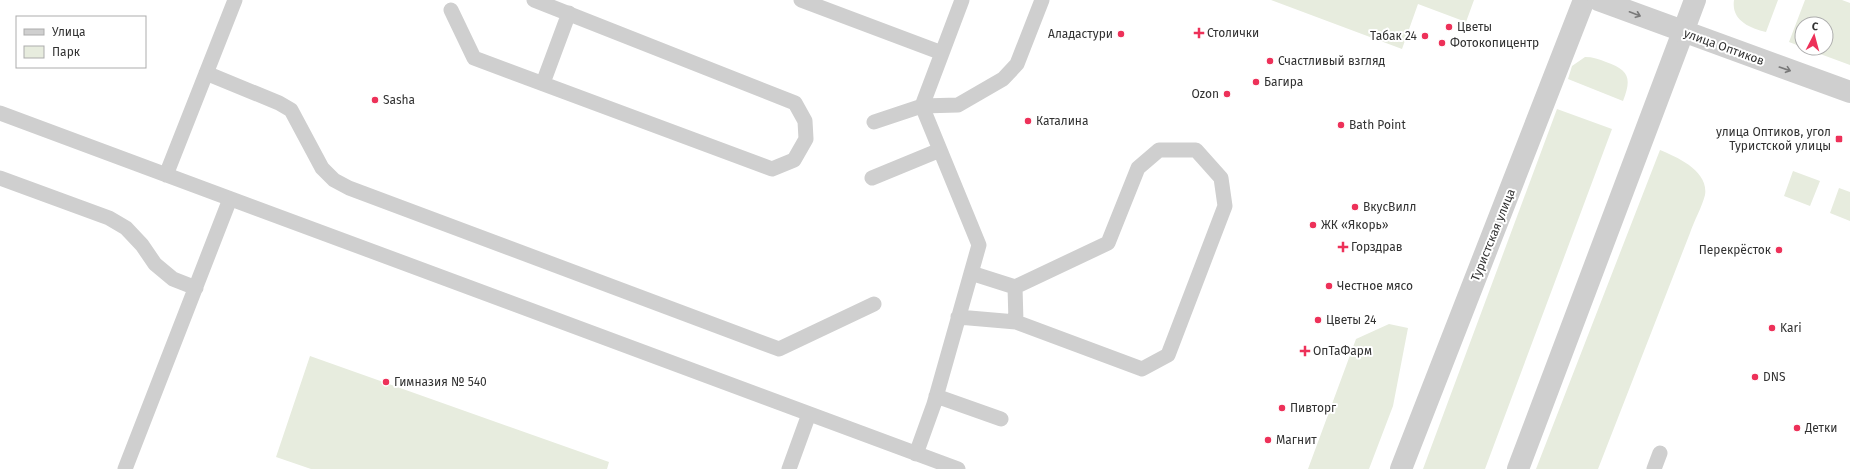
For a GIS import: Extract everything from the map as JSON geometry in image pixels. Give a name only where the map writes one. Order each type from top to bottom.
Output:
[{"type":"street","name":"Туристская улица","points":[[1400,469],[1584,0]]},
{"type":"street","name":"улица Оптиков","points":[[1598,0],[1850,92]]},
{"type":"street","points":[[1518,469],[1695,0]]},
{"type":"lane","points":[[166,175],[235,0]]},
{"type":"lane","points":[[451,10],[474,58],[772,169],[794,160],[806,139],[805,121],[795,103],[534,0]]},
{"type":"lane","points":[[801,0],[942,53]]},
{"type":"lane","points":[[916,454],[936,396],[979,245],[922,106],[962,0]]},
{"type":"lane","points":[[874,122],[922,106],[958,105],[1003,79],[1017,64],[1042,0]]},
{"type":"lane","points":[[543,83],[569,14]]},
{"type":"lane","points":[[206,73],[279,102],[291,110],[322,168],[334,180],[349,188],[779,349],[874,304]]},
{"type":"lane","points":[[0,113],[956,469]]},
{"type":"lane","points":[[872,178],[940,150]]},
{"type":"lane","points":[[958,317],[1016,322],[1142,369],[1168,355],[1225,206],[1220,178],[1196,150],[1159,150],[1138,168],[1108,243],[1015,287],[971,273]]},
{"type":"lane","points":[[0,178],[109,218],[126,228],[142,245],[155,264],[173,279],[196,288]]},
{"type":"lane","points":[[125,469],[230,199]]},
{"type":"lane","points":[[1015,287],[1016,322]]},
{"type":"lane","points":[[936,396],[1001,419]]},
{"type":"lane","points":[[788,469],[809,414]]},
{"type":"lane","points":[[1654,469],[1660,453]]},
{"type":"green space","points":[[1271,0],[1474,0],[1466,22],[1418,4],[1402,49]]},
{"type":"green space","points":[[1734,0],[1778,0],[1766,32],[1753,28],[1738,18],[1735,13]]},
{"type":"green space","points":[[1805,0],[1842,0],[1850,3],[1850,65],[1826,56],[1834,56],[1834,16],[1799,16]]},
{"type":"green space","points":[[1794,29],[1794,44],[1789,42]]},
{"type":"green space","points":[[1585,57],[1601,60],[1614,65],[1624,72],[1628,81],[1623,101],[1568,79],[1572,66]]},
{"type":"green space","points":[[1557,109],[1612,129],[1485,469],[1423,469]]},
{"type":"green space","points":[[1660,150],[1683,161],[1697,172],[1705,186],[1705,195],[1702,204],[1598,469],[1536,469]]},
{"type":"green space","points":[[1793,171],[1820,181],[1810,206],[1784,196]]},
{"type":"green space","points":[[1839,188],[1850,192],[1850,221],[1830,213]]},
{"type":"green space","points":[[1389,324],[1408,328],[1393,406],[1369,469],[1308,469],[1356,339]]},
{"type":"green space","points":[[310,356],[609,462],[607,469],[311,469],[276,457]]},
{"type":"place","name":"Цветы","points":[[1449,27]]},
{"type":"place","name":"Столички","points":[[1199,33]]},
{"type":"place","name":"Аладастури","points":[[1121,34]]},
{"type":"place","name":"Табак 24","points":[[1425,36]]},
{"type":"place","name":"Фотокопицентр","points":[[1442,43]]},
{"type":"place","name":"Счастливый взгляд","points":[[1270,61]]},
{"type":"place","name":"Багира","points":[[1256,82]]},
{"type":"place","name":"Ozon","points":[[1227,94]]},
{"type":"place","name":"Sasha","points":[[375,100]]},
{"type":"place","name":"Каталина","points":[[1028,121]]},
{"type":"place","name":"Bath Point","points":[[1341,125]]},
{"type":"place","name":"улица Оптиков, угол Туристской улицы","points":[[1839,139]]},
{"type":"place","name":"ВкусВилл","points":[[1355,207]]},
{"type":"place","name":"ЖК «Якорь»","points":[[1313,225]]},
{"type":"place","name":"Горздрав","points":[[1343,247]]},
{"type":"place","name":"Перекрёсток","points":[[1779,250]]},
{"type":"place","name":"Честное мясо","points":[[1329,286]]},
{"type":"place","name":"Цветы 24","points":[[1318,320]]},
{"type":"place","name":"Kari","points":[[1772,328]]},
{"type":"place","name":"ОпТаФарм","points":[[1305,351]]},
{"type":"place","name":"DNS","points":[[1755,377]]},
{"type":"place","name":"Гимназия № 540","points":[[386,382]]},
{"type":"place","name":"Пивторг","points":[[1282,408]]},
{"type":"place","name":"Детки","points":[[1797,428]]},
{"type":"place","name":"Магнит","points":[[1268,440]]}]
